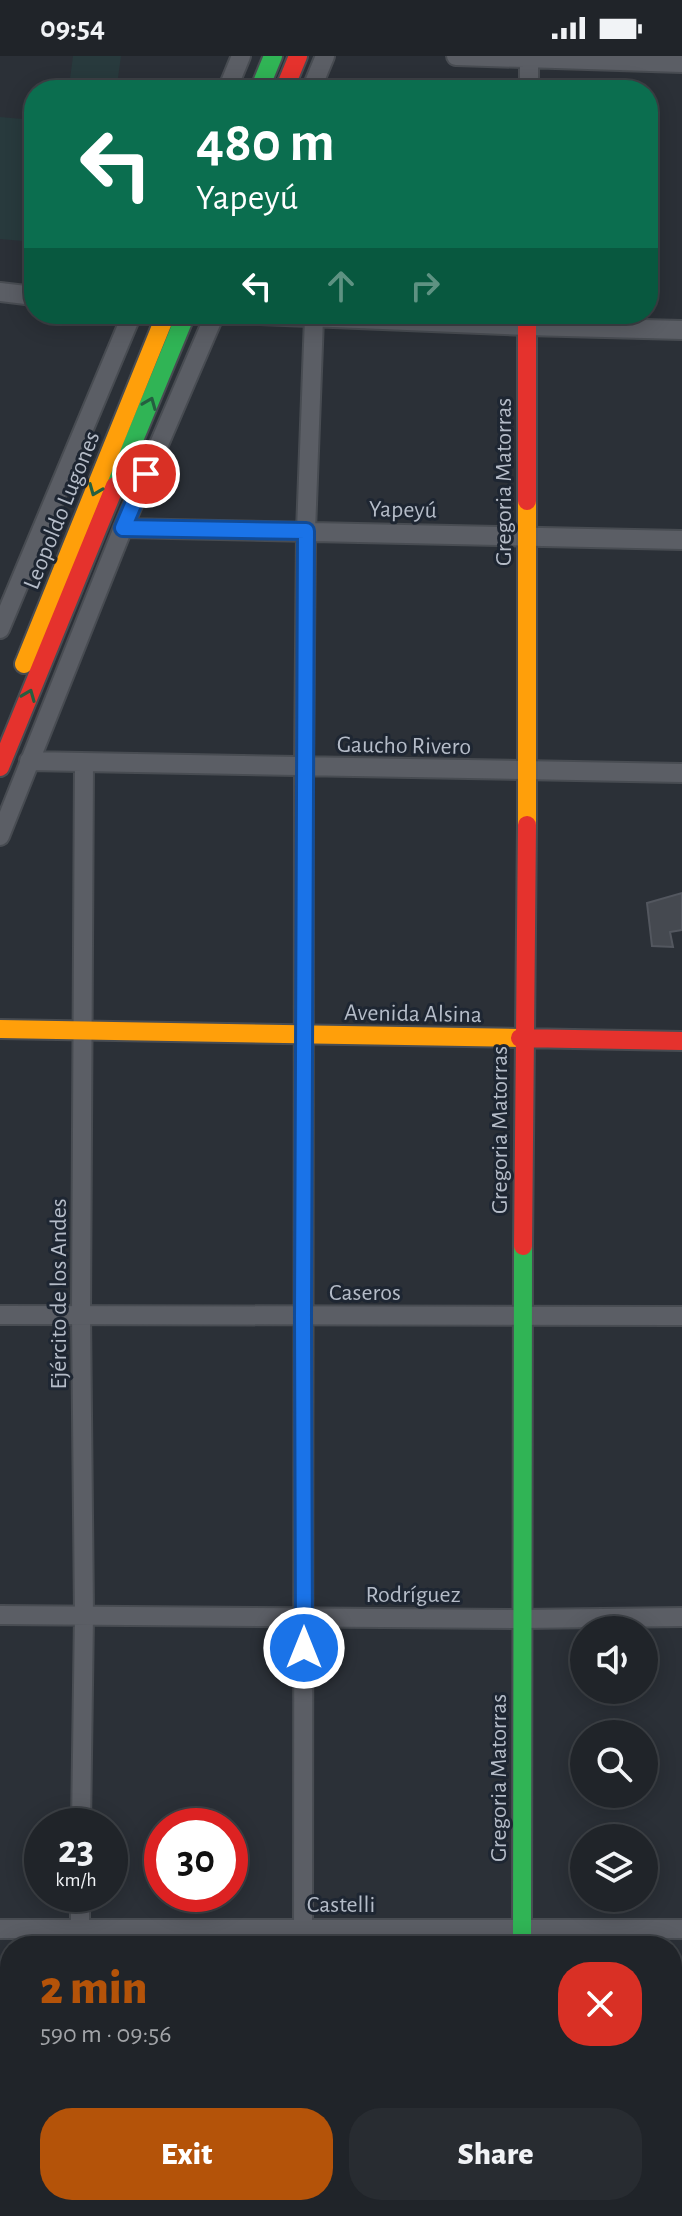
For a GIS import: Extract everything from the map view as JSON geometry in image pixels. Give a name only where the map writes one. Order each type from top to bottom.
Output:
[{"type":"main road","points":[[263,80],[273,56]]},
{"type":"main road","points":[[288,80],[298,56]]},
{"type":"main road","name":"Leopoldo Lugones","points":[[0,724],[162,324]]},
{"type":"main road","name":"Leopoldo Lugones","points":[[0,767],[182,324]]},
{"type":"main road","name":"Gregoria Matorras","points":[[522,1936],[527,324]]},
{"type":"main road","name":"Avenida Alsina","points":[[0,1029],[682,1041]]},
{"type":"street","points":[[231,80],[241,56]]},
{"type":"street","points":[[315,80],[325,56]]},
{"type":"street","points":[[456,56],[682,63]]},
{"type":"street","points":[[529,58],[529,80]]},
{"type":"street","points":[[0,292],[24,295]]},
{"type":"street","points":[[0,629],[128,324]]},
{"type":"street","points":[[0,836],[123,528],[211,324]]},
{"type":"street","points":[[303,1936],[304,767],[306,531],[314,324]]},
{"type":"street","points":[[589,324],[682,330]]},
{"type":"street","name":"Yapeyú","points":[[123,528],[682,540]]},
{"type":"street","name":"Gaucho Rivero","points":[[29,761],[682,773]]},
{"type":"street","name":"Ejército de los Andes","points":[[81,1808],[84,763]]},
{"type":"street","name":"Caseros","points":[[0,1315],[682,1316]]},
{"type":"street","name":"Rodríguez","points":[[0,1615],[522,1619],[682,1617]]},
{"type":"street","points":[[80,1912],[80,1936]]},
{"type":"street","name":"Castelli","points":[[0,1929],[62,1936]]},
{"type":"street","name":"Castelli","points":[[542,1936],[682,1929]]},
{"type":"shaded area","points":[[73,56],[121,56],[118,80],[70,79]]},
{"type":"shaded area","points":[[0,117],[24,119],[24,241],[0,239]]},
{"type":"building","points":[[682,893],[682,930],[670,932],[673,947],[652,946],[647,903]]},
{"type":"traffic: fast","points":[[263,80],[273,56]]},
{"type":"traffic: fast","points":[[115,486],[182,324]]},
{"type":"traffic: fast","points":[[522,1936],[523,1246]]},
{"type":"traffic: slow","points":[[24,664],[162,324]]},
{"type":"traffic: slow","points":[[527,501],[527,825]]},
{"type":"traffic: slow","points":[[0,1029],[520,1038]]},
{"type":"traffic: jam","points":[[288,80],[298,56]]},
{"type":"traffic: jam","points":[[527,324],[527,501]]},
{"type":"traffic: jam","points":[[0,767],[115,486]]},
{"type":"traffic: jam","points":[[523,1246],[527,825]]},
{"type":"traffic: jam","points":[[520,1038],[682,1041]]},
{"type":"route","points":[[146,474],[123,528],[306,531],[304,1648]]}]
